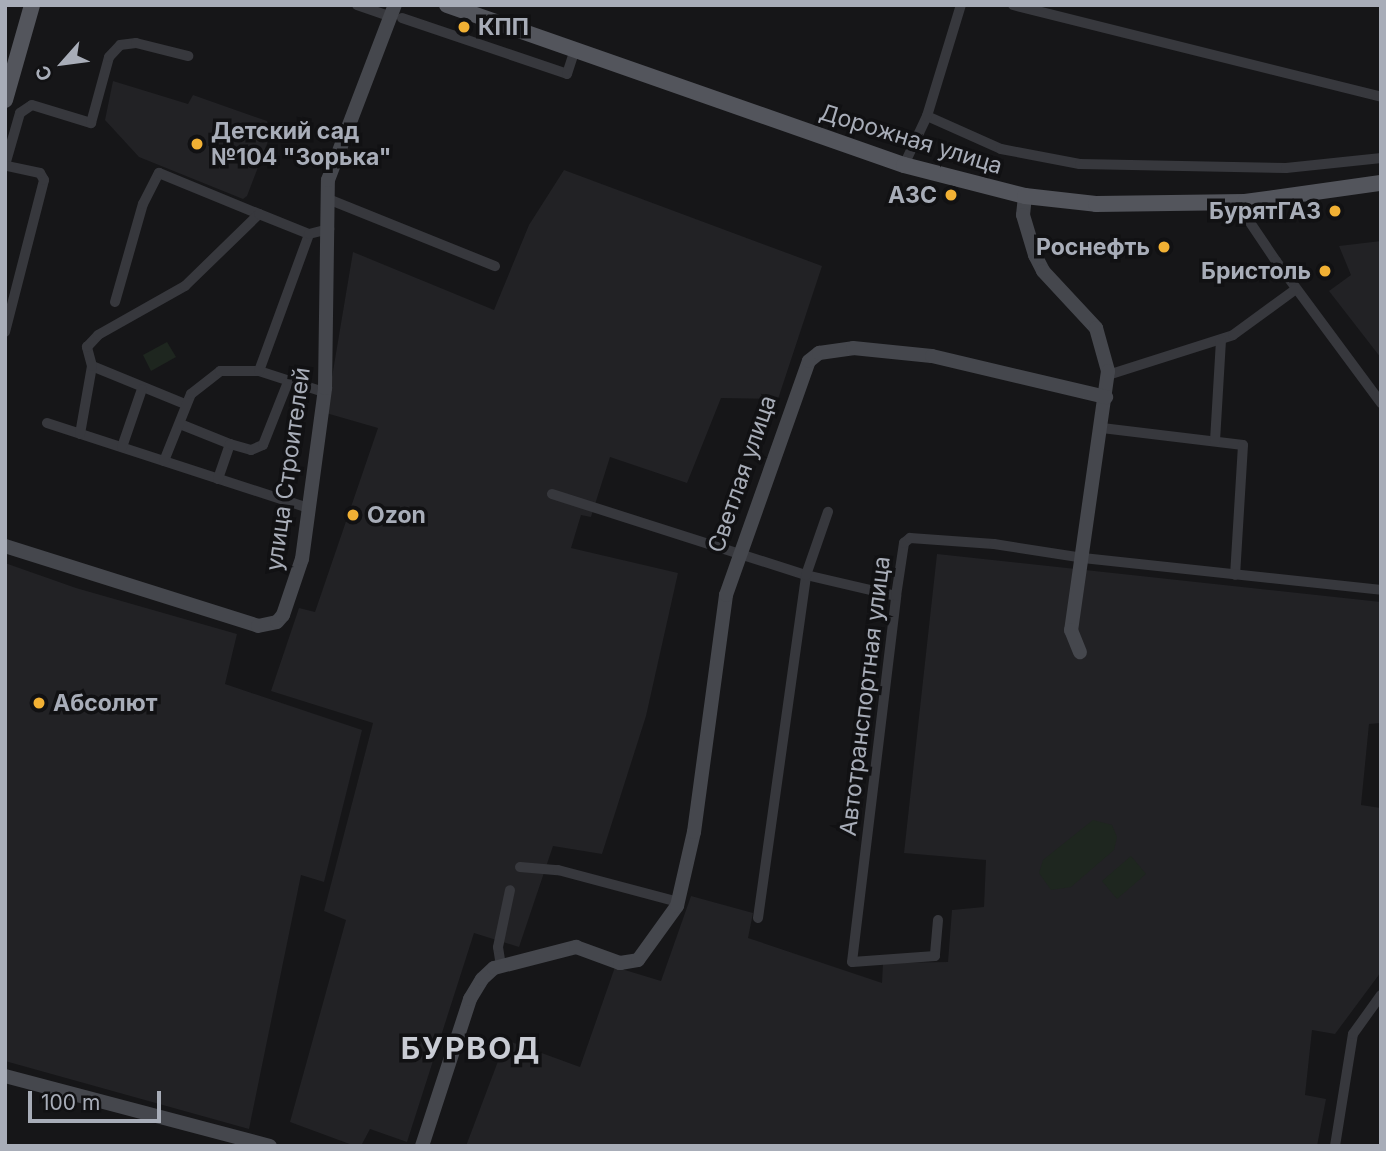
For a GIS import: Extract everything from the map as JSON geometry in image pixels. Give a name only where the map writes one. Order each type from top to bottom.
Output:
[{"type":"main road","points":[[5,100],[32,5]]},
{"type":"main road","name":"Дорожная улица","points":[[447,5],[904,165],[1025,196],[1096,204],[1245,202],[1381,183]]},
{"type":"street","points":[[357,5],[396,13],[567,74],[575,49]]},
{"type":"street","points":[[904,165],[927,117],[961,5]]},
{"type":"street","points":[[1013,5],[1381,97]]},
{"type":"street","name":"улица Строителей","points":[[5,546],[268,626],[277,622],[290,601],[302,559],[324,392],[328,180],[396,13]]},
{"type":"street","points":[[5,332],[44,180],[40,173],[7,165],[20,113],[32,105],[91,123],[109,57],[120,45],[136,43],[188,56]]},
{"type":"street","points":[[927,117],[1001,149],[1080,164],[1286,168],[1381,158]]},
{"type":"street","points":[[115,302],[143,204],[159,173],[309,234],[329,229]]},
{"type":"street","points":[[1025,196],[1023,215],[1035,256],[1096,328],[1108,375],[1071,629],[1080,652]]},
{"type":"street","points":[[328,199],[495,266]]},
{"type":"street","points":[[1245,202],[1247,218],[1296,289],[1381,402]]},
{"type":"street","points":[[80,433],[92,366],[86,347],[98,335],[186,286],[259,214]]},
{"type":"street","points":[[259,371],[309,234]]},
{"type":"street","points":[[1108,375],[1221,340],[1296,289]]},
{"type":"street","points":[[1215,441],[1221,340]]},
{"type":"street","name":"Светлая улица","points":[[677,904],[694,832],[726,595],[738,551],[803,370],[819,354],[853,348],[932,356],[1106,397]]},
{"type":"street","points":[[92,366],[142,389],[186,404]]},
{"type":"street","points":[[164,461],[186,404],[220,371],[259,371],[324,392]]},
{"type":"street","points":[[180,424],[251,450],[263,445],[288,382]]},
{"type":"street","points":[[122,447],[142,389]]},
{"type":"street","points":[[47,423],[308,508]]},
{"type":"street","points":[[1102,428],[1243,445],[1235,575]]},
{"type":"street","points":[[218,479],[230,444]]},
{"type":"street","points":[[552,494],[738,551],[806,575],[896,596]]},
{"type":"street","points":[[758,918],[806,575],[828,512]]},
{"type":"street","name":"Автотранспортная улица","points":[[939,920],[935,956],[852,962],[896,596],[904,543],[910,538],[994,544],[1083,558],[1381,590]]},
{"type":"street","points":[[422,1146],[470,999],[482,979],[501,966],[576,947],[620,963],[638,960],[677,904],[558,870],[520,867]]},
{"type":"street","points":[[501,966],[498,947],[510,890]]},
{"type":"street","points":[[1335,1146],[1353,1034],[1381,995]]},
{"type":"street","points":[[5,1076],[270,1146]]},
{"type":"shaded area","name":"Детский сад №104 \"Зорька\"","points":[[113,81],[188,104],[193,95],[267,121],[272,131],[247,196],[243,199],[139,157],[105,120]]},
{"type":"shaded area","points":[[564,170],[822,266],[778,399],[721,398],[687,483],[610,457],[591,517],[581,515],[571,548],[678,573],[646,716],[602,854],[553,846],[519,947],[474,933],[407,1142],[370,1129],[361,1146],[355,1146],[290,1122],[346,920],[324,911],[373,723],[271,691],[299,608],[315,612],[378,428],[326,413],[353,252],[494,310],[529,225]]},
{"type":"shaded area","points":[[1381,241],[1381,358],[1329,291],[1351,275],[1339,246]]},
{"type":"shaded area","points":[[167,342],[176,357],[151,371],[143,355]]},
{"type":"shaded area","points":[[937,554],[1381,602],[1381,723],[1369,724],[1361,805],[1381,808],[1381,972],[1335,1034],[1312,1030],[1305,1095],[1326,1099],[1317,1146],[466,1146],[506,1040],[580,1067],[615,967],[661,981],[691,896],[753,913],[748,938],[882,983],[883,963],[948,962],[952,910],[984,907],[986,860],[904,853]]},
{"type":"shaded area","points":[[5,563],[76,588],[237,634],[225,684],[362,730],[324,882],[301,875],[249,1129],[5,1061]]},
{"type":"shaded area","points":[[1093,820],[1112,825],[1117,837],[1114,850],[1071,887],[1051,890],[1039,873],[1043,860]]},
{"type":"shaded area","points":[[1131,856],[1146,874],[1117,899],[1102,881]]},
{"type":"place","name":"КПП","points":[[464,27]]},
{"type":"place","name":"Детский сад №104 \"Зорька\"","points":[[197,144]]},
{"type":"place","name":"АЗС","points":[[951,195]]},
{"type":"place","name":"БурятГАЗ","points":[[1335,211]]},
{"type":"place","name":"Роснефть","points":[[1164,247]]},
{"type":"place","name":"Бристоль","points":[[1325,271]]},
{"type":"place","name":"Ozon","points":[[353,515]]},
{"type":"place","name":"Абсолют","points":[[39,703]]},
{"type":"district","name":"БУРВОД","points":[[471,1048]]}]
